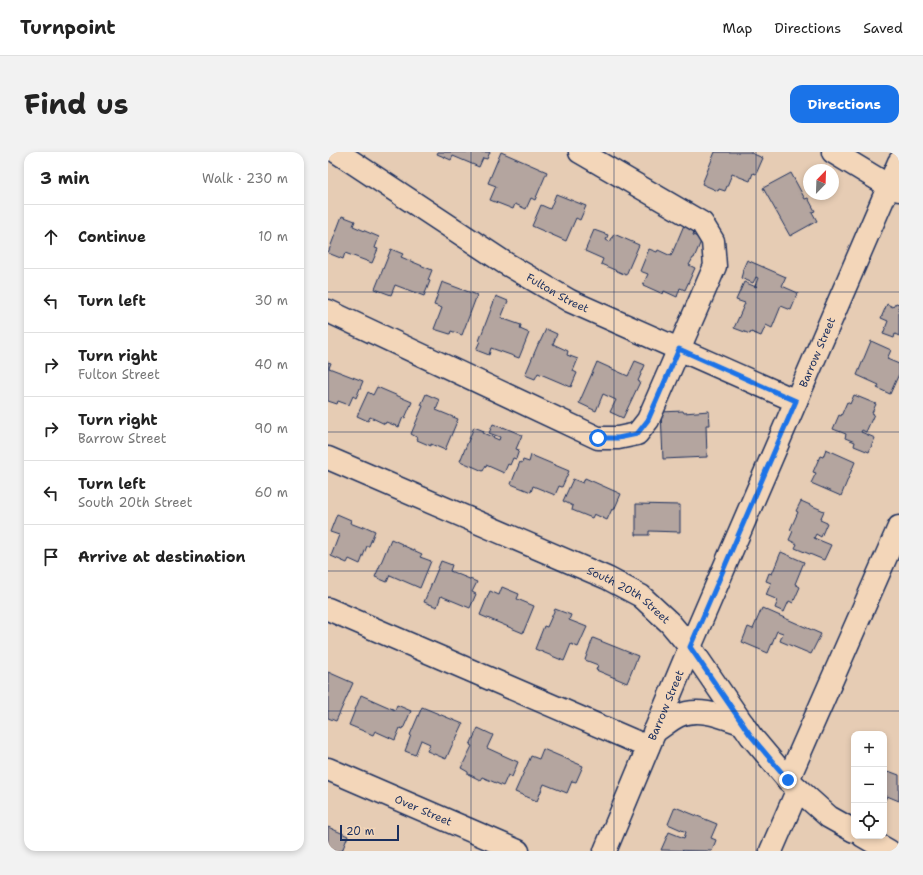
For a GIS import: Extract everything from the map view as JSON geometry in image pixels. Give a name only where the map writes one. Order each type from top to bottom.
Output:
[{"type":"street","name":"Fulton Street","points":[[337,152],[505,263],[563,297],[796,401]]},
{"type":"street","points":[[328,311],[598,438],[618,438],[637,434],[648,420],[715,266],[713,240],[702,223],[580,152]]},
{"type":"street","points":[[833,152],[894,188]]},
{"type":"street","name":"Barrow Street","points":[[605,851],[690,647],[796,401],[894,188],[899,162]]},
{"type":"street","name":"South 20th Street","points":[[328,458],[607,578],[640,596],[665,618],[690,647],[751,736],[793,785],[829,817],[851,829]]},
{"type":"street","points":[[771,851],[793,785],[899,527]]},
{"type":"street","points":[[328,609],[651,740],[679,715],[692,712],[706,712],[743,724]]},
{"type":"street","name":"Over Street","points":[[328,769],[518,851]]},
{"type":"street","points":[[868,839],[889,851]]},
{"type":"building","points":[[438,152],[490,152],[487,159],[483,158],[479,167],[453,156],[451,160],[437,154]]},
{"type":"building","points":[[501,152],[547,172],[535,200],[531,198],[526,209],[515,204],[513,209],[490,200],[496,186],[488,183]]},
{"type":"building","points":[[715,152],[751,152],[763,158],[756,174],[753,173],[750,181],[732,174],[725,191],[719,189],[718,191],[702,184]]},
{"type":"building","points":[[791,173],[803,195],[803,200],[809,200],[815,211],[812,212],[817,221],[790,236],[763,188]]},
{"type":"building","points":[[556,194],[586,206],[580,220],[576,218],[566,241],[532,226],[541,205],[550,209]]},
{"type":"building","points":[[342,216],[355,221],[353,226],[379,237],[375,248],[378,249],[372,263],[345,253],[343,259],[328,253]]},
{"type":"building","points":[[684,225],[695,229],[693,235],[702,239],[694,258],[689,265],[695,268],[685,290],[680,288],[677,297],[664,291],[663,294],[643,285],[648,274],[640,271],[649,249],[657,252],[658,250],[671,256]]},
{"type":"building","points":[[594,230],[608,235],[606,240],[610,242],[614,234],[639,245],[626,275],[601,264],[603,259],[585,251]]},
{"type":"building","points":[[391,249],[403,254],[401,257],[432,270],[428,280],[430,281],[424,296],[395,285],[391,295],[375,289]]},
{"type":"building","points":[[747,260],[786,277],[782,286],[798,293],[791,310],[781,306],[772,328],[766,325],[761,336],[751,332],[750,334],[734,328],[745,303],[736,300],[744,282],[756,287],[757,286],[755,286],[758,278],[756,277],[753,283],[741,278],[742,271]]},
{"type":"building","points":[[442,282],[477,295],[462,335],[451,331],[450,334],[434,329],[442,308],[434,305]]},
{"type":"building","points":[[496,296],[508,301],[501,318],[521,325],[520,329],[529,333],[519,358],[491,348],[489,355],[476,350]]},
{"type":"building","points":[[896,303],[899,304],[899,336],[895,334],[894,338],[883,334],[888,321],[881,318],[887,304],[893,307]]},
{"type":"building","points":[[546,329],[557,334],[553,344],[568,351],[567,355],[578,359],[573,371],[577,373],[571,387],[538,373],[535,379],[525,375]]},
{"type":"building","points":[[871,341],[891,350],[887,359],[899,364],[899,374],[890,394],[877,388],[879,385],[857,375]]},
{"type":"building","points":[[635,361],[645,365],[638,381],[640,382],[623,418],[610,412],[616,400],[603,394],[596,411],[579,403],[597,362],[628,376]]},
{"type":"building","points":[[328,362],[331,363],[329,368],[363,381],[356,398],[353,396],[349,405],[338,401],[337,404],[328,401]]},
{"type":"building","points":[[377,387],[412,402],[399,427],[386,422],[385,424],[370,417],[368,421],[357,416],[368,392],[373,395]]},
{"type":"building","points":[[426,394],[440,400],[436,410],[458,419],[445,450],[417,440],[418,438],[411,434],[423,406],[421,405]]},
{"type":"building","points":[[854,395],[876,404],[872,413],[874,414],[866,432],[862,430],[861,432],[875,438],[869,452],[854,446],[855,442],[845,438],[846,434],[833,429],[847,402],[850,404]]},
{"type":"building","points":[[683,411],[684,413],[709,411],[710,425],[706,425],[707,457],[663,459],[661,412]]},
{"type":"building","points":[[493,424],[522,435],[516,449],[519,450],[516,459],[513,458],[510,465],[508,464],[504,473],[486,465],[483,471],[460,461],[474,427],[499,440],[500,437],[489,433]]},
{"type":"building","points":[[826,449],[855,462],[841,496],[811,483],[816,473],[813,472],[820,456],[823,457]]},
{"type":"building","points":[[531,455],[569,471],[562,487],[559,486],[555,495],[533,486],[531,492],[511,484],[520,462],[522,463],[523,460],[529,462]]},
{"type":"building","points":[[585,478],[621,494],[614,510],[612,509],[607,520],[594,514],[592,518],[572,510],[573,506],[563,501],[573,479],[583,483]]},
{"type":"building","points":[[801,501],[824,511],[820,520],[827,523],[821,537],[816,534],[814,538],[831,545],[824,560],[795,548],[797,544],[789,540],[793,531],[790,530]]},
{"type":"building","points":[[636,504],[680,505],[680,532],[649,531],[649,535],[636,535]]},
{"type":"building","points":[[337,514],[351,520],[350,523],[363,528],[364,526],[375,531],[360,564],[349,559],[347,563],[331,556],[339,535],[330,532]]},
{"type":"building","points":[[391,539],[422,554],[420,557],[431,561],[420,588],[390,575],[387,582],[375,577]]},
{"type":"building","points":[[781,552],[804,562],[795,584],[800,587],[793,603],[789,601],[784,612],[775,608],[778,600],[766,595],[771,583],[766,581],[769,573],[772,574]]},
{"type":"building","points":[[441,561],[452,565],[450,571],[477,582],[472,592],[476,594],[470,608],[441,596],[437,607],[424,602]]},
{"type":"building","points":[[502,587],[519,594],[517,599],[534,606],[523,633],[480,615],[490,591],[499,595]]},
{"type":"building","points":[[762,608],[821,634],[811,654],[780,641],[783,633],[777,631],[768,653],[742,642],[748,627],[753,629]]},
{"type":"building","points":[[555,609],[571,615],[569,620],[587,627],[578,647],[571,644],[564,661],[535,649],[544,626],[547,627]]},
{"type":"building","points":[[593,638],[638,656],[627,683],[596,670],[598,665],[585,660]]},
{"type":"building","points":[[328,672],[353,683],[336,721],[328,718]]},
{"type":"building","points":[[361,695],[395,710],[397,705],[411,711],[403,729],[400,728],[395,740],[375,731],[373,735],[349,725]]},
{"type":"building","points":[[422,707],[463,724],[446,759],[427,751],[430,744],[421,740],[415,755],[405,751]]},
{"type":"building","points":[[478,728],[493,735],[487,748],[518,762],[512,777],[508,775],[503,786],[482,777],[480,780],[468,774],[468,772],[461,768],[472,746],[470,745]]},
{"type":"building","points":[[543,749],[583,766],[576,782],[572,781],[567,793],[544,784],[537,801],[515,792],[531,756],[539,759]]},
{"type":"building","points":[[887,772],[899,775],[899,801],[887,796]]},
{"type":"building","points":[[675,807],[717,824],[711,838],[716,840],[712,851],[661,850],[669,832],[684,838],[686,832],[668,824]]},
{"type":"building","points":[[328,827],[348,836],[342,851],[328,851]]},
{"type":"route","points":[[598,438],[618,438],[637,434],[648,420],[679,349],[796,401],[690,647],[751,736],[788,780]]}]
